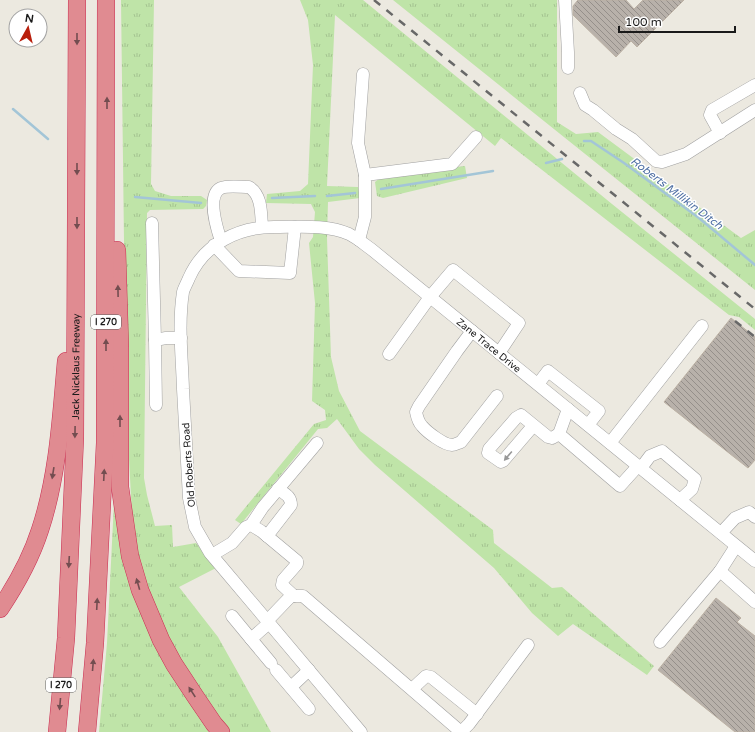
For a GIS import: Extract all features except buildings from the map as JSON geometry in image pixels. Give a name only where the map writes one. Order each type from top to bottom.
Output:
[{"type":"highway","name":"Jack Nicklaus Freeway","points":[[57,732],[66,638],[75,438],[77,0]]},
{"type":"highway","name":"I 270","points":[[87,732],[95,643],[105,443],[107,129],[106,0]]},
{"type":"highway","points":[[107,129],[114,190],[118,281],[120,355],[120,487],[129,548],[140,590],[152,620],[174,664],[217,729]]},
{"type":"highway","points":[[0,609],[16,584],[30,554],[40,530],[48,500],[58,437],[76,253]]},
{"type":"street","points":[[565,0],[568,68]]},
{"type":"street","points":[[359,240],[365,217],[365,175],[358,143],[363,74]]},
{"type":"street","points":[[720,132],[710,115],[712,110],[755,86]]},
{"type":"street","points":[[580,93],[585,105],[644,148],[656,162],[662,162],[686,154],[755,110]]},
{"type":"street","points":[[365,175],[452,164],[476,137]]},
{"type":"street","points":[[262,227],[258,197],[252,188],[222,187],[216,191],[213,196],[218,243],[239,271],[290,273],[295,227]]},
{"type":"street","points":[[152,223],[156,405]]},
{"type":"street","name":"Zane Trace Drive","points":[[198,262],[218,243],[232,234],[244,230],[262,227],[329,228],[348,234],[359,240],[430,297],[755,561]]},
{"type":"street","name":"Old Roberts Road","points":[[198,262],[192,271],[184,291],[181,338],[189,498],[195,527],[212,555],[361,732]]},
{"type":"street","points":[[389,354],[430,297],[453,270],[519,323],[499,353]]},
{"type":"street","points":[[610,443],[702,326]]},
{"type":"street","points":[[472,331],[419,406],[416,412],[418,419],[422,426],[431,434],[446,444],[452,445],[461,442],[497,396]]},
{"type":"street","points":[[155,340],[181,338]]},
{"type":"street","points":[[538,384],[548,371],[599,411],[588,425]]},
{"type":"street","points":[[533,426],[548,437],[552,438],[559,434],[568,409]]},
{"type":"street","points":[[559,434],[620,486],[650,456],[662,451],[695,479],[692,488],[680,500]]},
{"type":"street","points":[[212,555],[232,544],[246,527],[251,526],[263,507],[316,443]]},
{"type":"street","points":[[267,536],[291,505],[291,500],[288,496],[278,489]]},
{"type":"street","points":[[721,533],[735,518],[749,512],[755,517]]},
{"type":"street","points":[[251,526],[267,536],[297,561],[297,564],[283,580],[282,585],[294,596]]},
{"type":"street","points":[[660,642],[720,571],[736,546]]},
{"type":"street","points":[[720,571],[755,602]]},
{"type":"street","points":[[251,639],[291,596],[303,596],[461,732],[528,645]]},
{"type":"street","points":[[232,616],[310,709]]},
{"type":"street","points":[[291,687],[309,670]]},
{"type":"street","points":[[412,689],[426,676],[431,677],[476,714]]},
{"type":"green space","points":[[121,0],[154,0],[151,184],[155,191],[171,196],[201,196],[207,200],[206,206],[203,209],[150,210],[147,213],[144,478],[147,495],[155,526],[172,525],[173,547],[196,543],[216,568],[179,587],[218,637],[271,732],[227,732],[184,666],[158,621],[138,562],[132,515],[126,403]]},
{"type":"green space","points":[[300,0],[363,0],[755,319],[755,330],[739,317],[729,315],[501,138],[495,146],[335,15],[327,186],[358,187],[360,198],[328,202],[327,238],[331,357],[339,391],[360,431],[493,530],[494,543],[552,588],[562,587],[654,666],[647,675],[573,624],[558,636],[532,613],[494,568],[375,465],[359,449],[337,419],[327,428],[318,429],[241,524],[235,520],[314,424],[326,420],[325,410],[312,401],[315,303],[309,243],[313,237],[315,212],[311,204],[266,203],[267,194],[300,191],[308,184],[313,65],[308,20]]},
{"type":"green space","points":[[393,0],[557,0],[557,122],[576,134],[598,132],[741,238],[755,230],[755,290]]},
{"type":"green space","points":[[465,166],[467,178],[383,198],[377,196],[375,182],[381,177]]},
{"type":"green space","points":[[114,502],[180,683],[209,732],[99,732],[107,643]]},
{"type":"waterway","name":"Roberts Millikin Ditch","points":[[13,109],[48,139]]},
{"type":"waterway","name":"Roberts Millikin Ditch","points":[[584,141],[591,141],[624,163],[699,218],[755,265]]},
{"type":"waterway","name":"Roberts Millikin Ditch","points":[[546,163],[562,159]]},
{"type":"waterway","name":"Roberts Millikin Ditch","points":[[381,189],[493,171]]},
{"type":"waterway","name":"Roberts Millikin Ditch","points":[[327,196],[355,193]]},
{"type":"waterway","name":"Roberts Millikin Ditch","points":[[272,198],[315,196]]},
{"type":"waterway","name":"Roberts Millikin Ditch","points":[[135,197],[201,203]]},
{"type":"railway","points":[[374,0],[755,309]]},
{"type":"railway","points":[[735,321],[755,337]]}]
